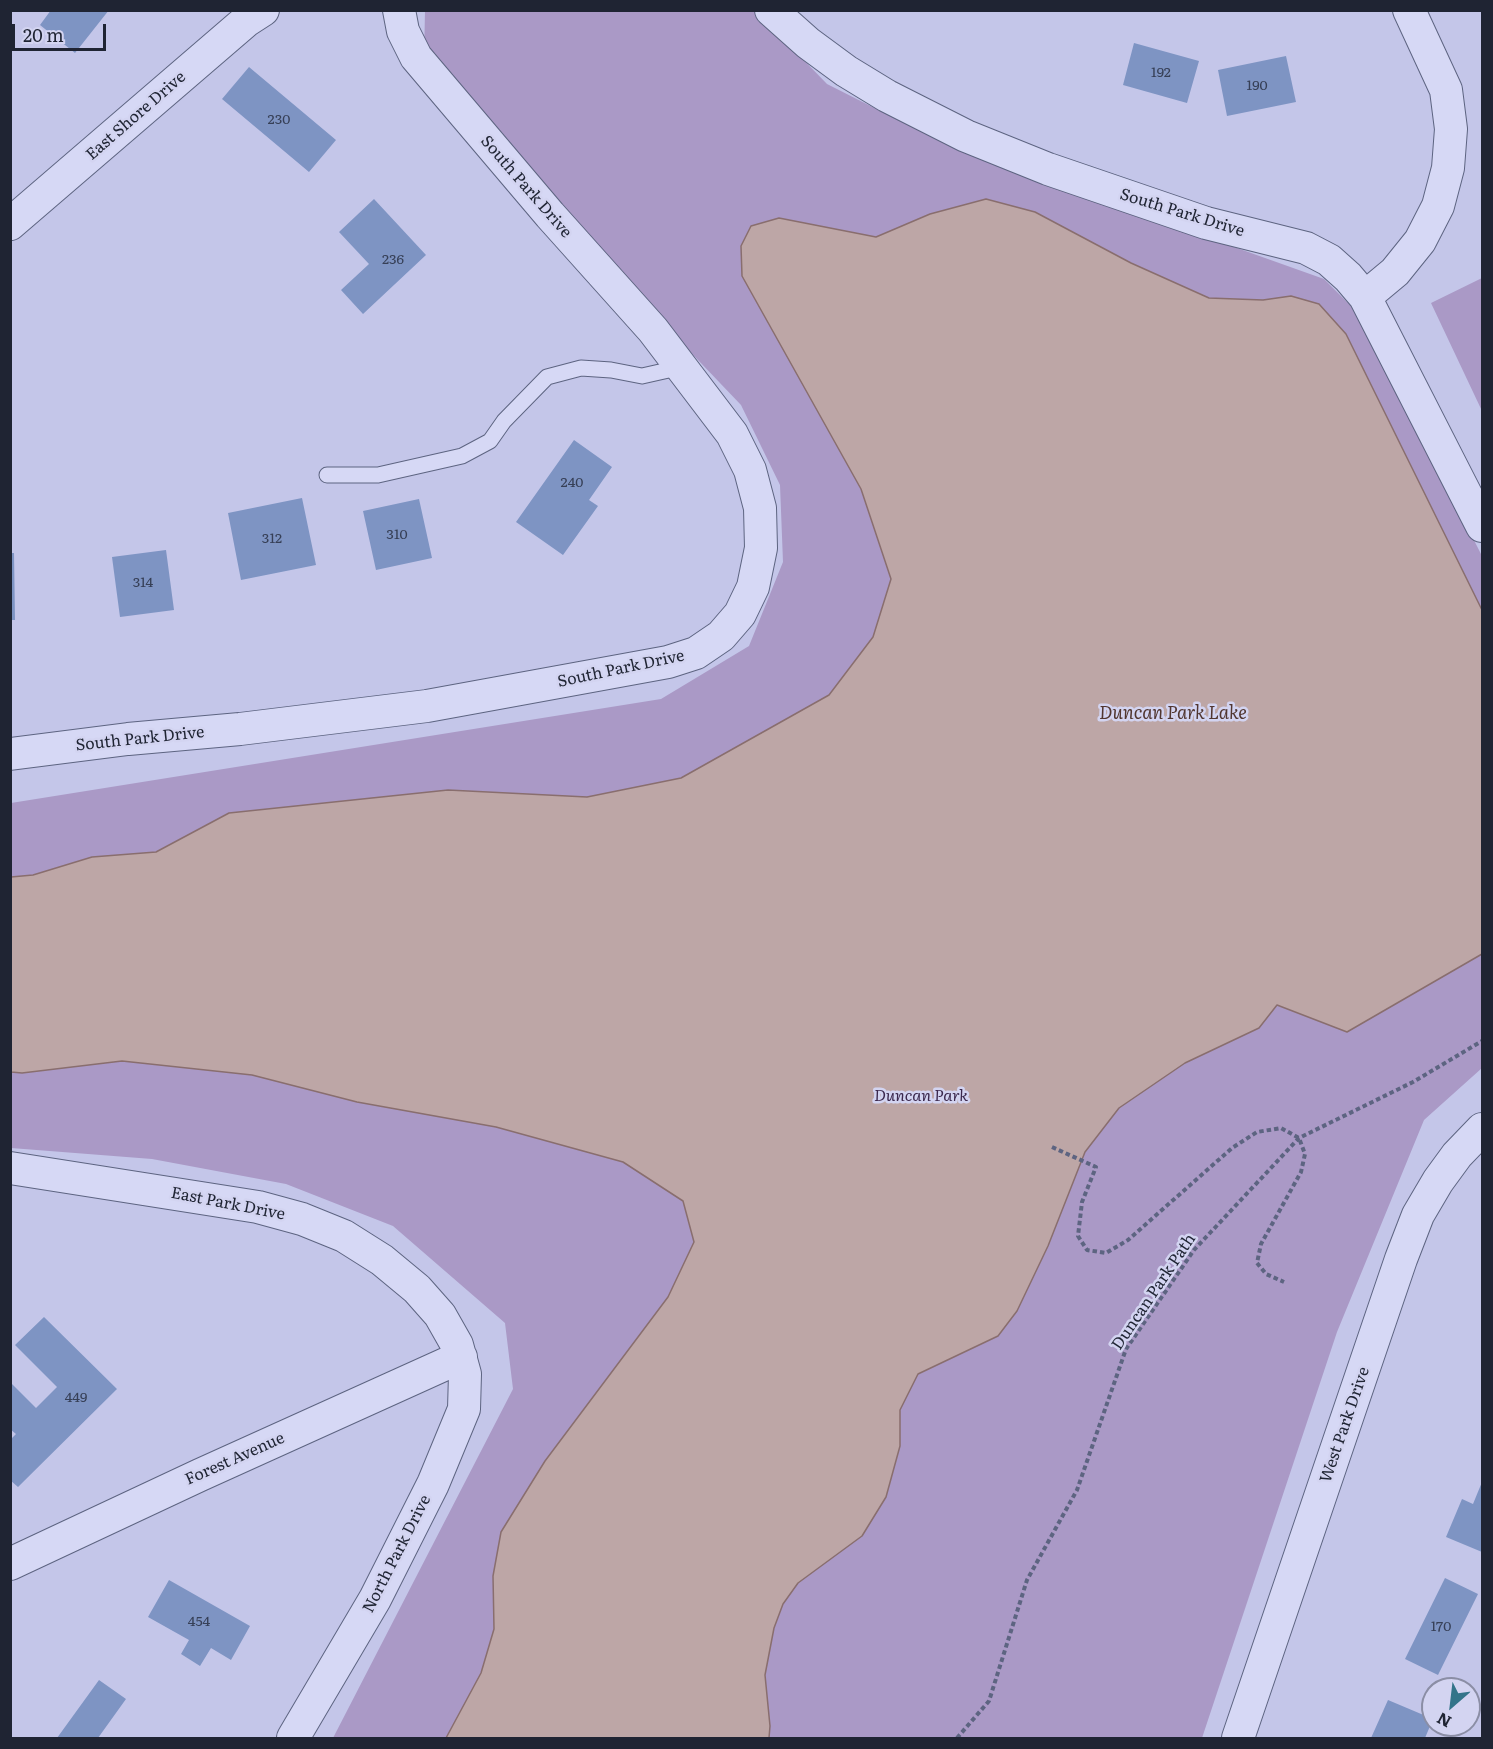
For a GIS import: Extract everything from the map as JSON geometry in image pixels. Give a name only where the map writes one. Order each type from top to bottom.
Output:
[{"type":"street","name":"East Shore Drive","points":[[10,224],[246,21],[263,10]]},
{"type":"street","name":"South Park Drive","points":[[10,754],[427,706],[668,662],[696,653],[721,636],[740,614],[753,587],[761,548],[760,508],[750,470],[732,434],[653,330],[550,215],[416,57],[403,31],[399,10]]},
{"type":"street","name":"South Park Drive","points":[[771,10],[807,43],[846,71],[887,96],[966,136],[1048,169],[1206,223],[1306,248],[1329,260],[1365,297],[1482,526]]},
{"type":"street","points":[[1365,297],[1395,272],[1420,241],[1438,206],[1448,168],[1451,129],[1446,90],[1409,10]]},
{"type":"street","name":"West Park Drive","points":[[1239,1738],[1401,1259],[1418,1215],[1457,1155],[1482,1129]]},
{"type":"street","name":"East Park Drive","points":[[10,1168],[258,1207],[302,1219],[344,1236],[382,1260],[417,1289],[440,1315],[461,1357]]},
{"type":"street","name":"Forest Avenue","points":[[10,1564],[461,1357]]},
{"type":"street","name":"North Park Drive","points":[[293,1738],[375,1599],[433,1484],[464,1408],[465,1374],[461,1357]]},
{"type":"lane","points":[[327,475],[378,475],[462,456],[490,441],[511,413],[547,377],[581,368],[611,370],[642,376],[682,367]]},
{"type":"path","name":"Duncan Park Path","points":[[957,1738],[989,1701],[1027,1580],[1077,1490],[1126,1349],[1194,1250],[1299,1138],[1413,1082],[1482,1041]]},
{"type":"path","points":[[1052,1146],[1096,1167],[1082,1202],[1078,1236],[1087,1250],[1106,1253],[1128,1240],[1232,1148],[1257,1132],[1281,1128],[1299,1138],[1305,1154],[1301,1172],[1261,1244],[1257,1263],[1266,1274],[1284,1282]]},
{"type":"green space","name":"Duncan Park Lake","points":[[425,11],[756,11],[827,84],[916,129],[1063,186],[1324,279],[1360,315],[1482,556],[1482,1068],[1424,1120],[1337,1332],[1202,1738],[333,1738],[513,1389],[505,1323],[393,1226],[286,1184],[152,1159],[11,1148],[11,803],[661,699],[749,646],[783,562],[780,485],[741,405],[464,115],[424,59]]},
{"type":"green space","points":[[1482,278],[1482,411],[1431,303]]},
{"type":"water","name":"Duncan Park Lake","points":[[986,199],[1035,212],[1131,263],[1209,298],[1263,300],[1291,296],[1319,304],[1346,334],[1482,610],[1482,954],[1347,1032],[1277,1005],[1259,1028],[1185,1063],[1119,1108],[1085,1152],[1048,1246],[1017,1311],[998,1336],[918,1374],[900,1410],[900,1446],[886,1497],[862,1536],[798,1583],[783,1604],[774,1628],[765,1675],[769,1738],[446,1738],[481,1673],[494,1629],[493,1576],[501,1532],[545,1461],[668,1297],[694,1242],[683,1201],[623,1162],[496,1127],[357,1102],[252,1075],[122,1061],[22,1073],[11,1072],[11,877],[33,875],[92,857],[156,852],[229,813],[448,790],[587,797],[681,778],[829,695],[873,637],[891,579],[861,489],[742,276],[741,246],[751,226],[779,218],[876,237],[930,214]]},
{"type":"building","points":[[51,10],[109,10],[75,53],[40,25]]},
{"type":"building","points":[[1134,43],[1199,61],[1187,103],[1123,85]]},
{"type":"building","points":[[1286,56],[1296,102],[1227,116],[1218,70]]},
{"type":"building","points":[[249,67],[336,140],[309,172],[222,99]]},
{"type":"building","points":[[374,199],[426,255],[363,314],[341,290],[369,264],[339,232]]},
{"type":"building","points":[[574,440],[612,467],[589,500],[598,506],[563,555],[516,522]]},
{"type":"building","points":[[302,498],[316,565],[241,580],[228,513]]},
{"type":"building","points":[[419,499],[432,558],[376,570],[363,511]]},
{"type":"building","points":[[166,550],[174,610],[120,617],[112,557]]},
{"type":"building","points":[[10,553],[14,553],[15,620],[10,620]]},
{"type":"building","points":[[44,1317],[117,1389],[18,1487],[10,1480],[10,1440],[16,1434],[10,1429],[10,1382],[36,1408],[57,1387],[15,1345]]},
{"type":"building","points":[[1482,1482],[1482,1552],[1446,1537],[1462,1499],[1473,1504]]},
{"type":"building","points":[[1445,1578],[1478,1594],[1438,1675],[1405,1659]]},
{"type":"building","points":[[169,1580],[250,1626],[231,1660],[211,1648],[200,1666],[181,1654],[189,1640],[148,1617]]},
{"type":"building","points":[[99,1680],[126,1699],[98,1738],[57,1738]]},
{"type":"building","points":[[1388,1700],[1421,1714],[1421,1737],[1425,1738],[1371,1738]]},
{"type":"park label","name":"Duncan Park","points":[[921,1096]]}]
